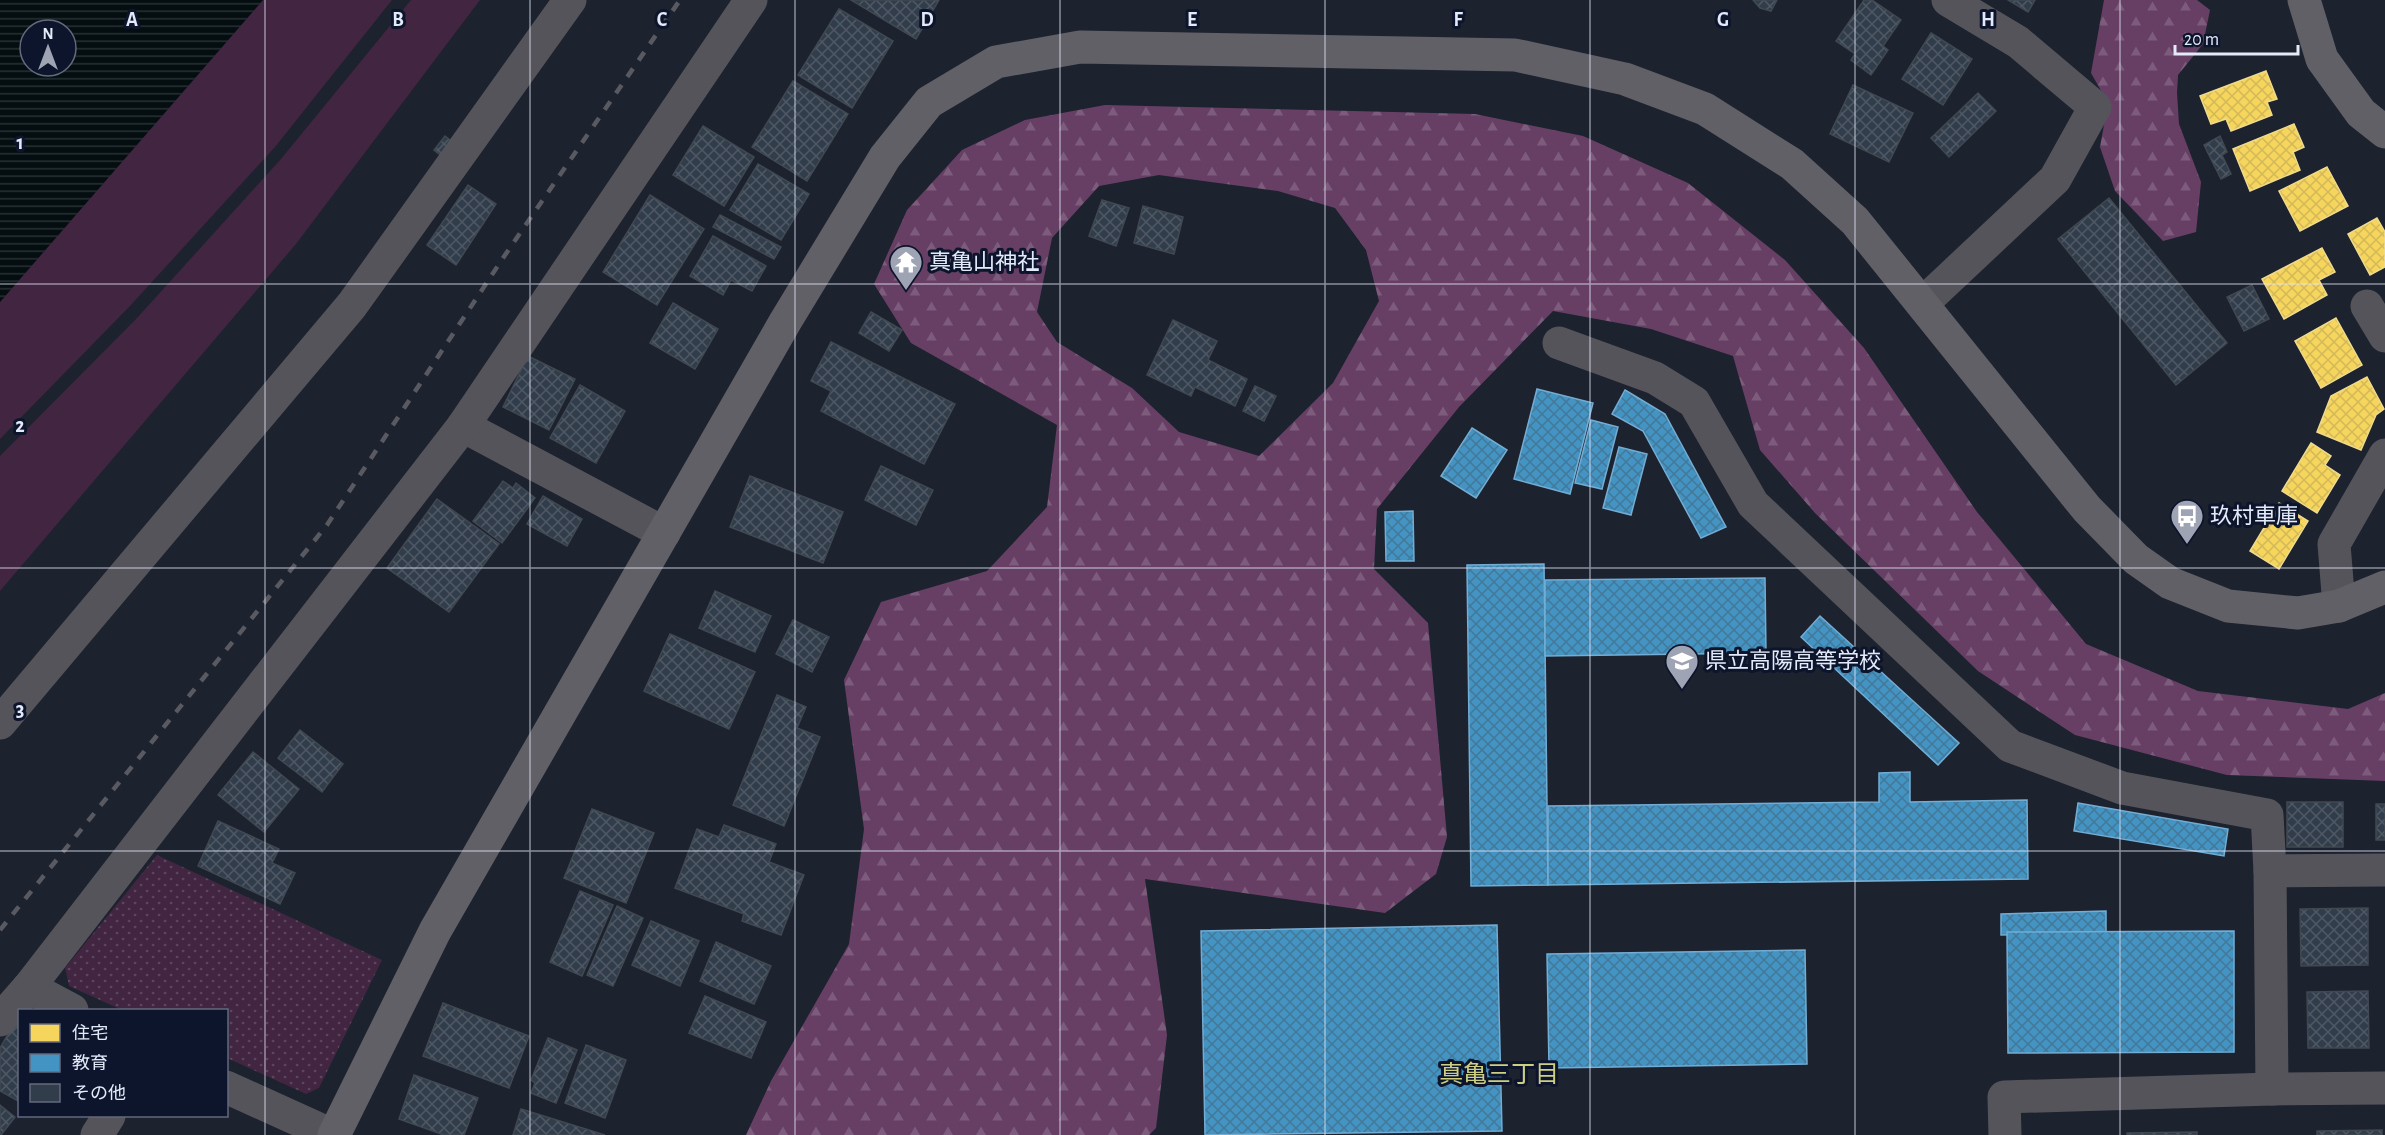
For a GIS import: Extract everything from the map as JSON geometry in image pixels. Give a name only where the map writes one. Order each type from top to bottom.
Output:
[{"type":"street","points":[[0,723],[352,305],[570,0]]},
{"type":"street","points":[[0,1020],[29,987],[463,426],[751,0]]},
{"type":"street","points":[[1923,303],[2055,178],[2095,107],[2018,42],[1948,0]]},
{"type":"street","points":[[2304,0],[2322,59],[2361,113],[2385,132]]},
{"type":"street","points":[[228,1089],[333,1135],[435,932],[780,332],[885,157],[929,102],[996,62],[1080,48],[1515,55],[1625,79],[1704,109],[1792,164],[1855,221],[2087,509],[2136,559],[2170,583],[2228,606],[2298,613],[2339,606],[2385,587]]},
{"type":"street","points":[[2367,306],[2385,336]]},
{"type":"street","points":[[1560,344],[1655,378],[1694,402],[1754,504],[2010,746],[2122,788],[2267,815],[2270,871],[2272,1089]]},
{"type":"street","points":[[463,426],[664,533]]},
{"type":"street","points":[[2339,606],[2334,544],[2385,455]]},
{"type":"street","points":[[2270,871],[2385,870]]},
{"type":"street","points":[[29,987],[68,1009]]},
{"type":"street","points":[[2005,1135],[2004,1097],[2385,1088]]},
{"type":"street","points":[[98,1135],[109,1117]]},
{"type":"shaded area","points":[[0,0],[263,0],[0,302]]},
{"type":"shaded area","points":[[263,0],[392,0],[275,147],[130,306],[0,439],[0,302]]},
{"type":"shaded area","points":[[411,0],[480,0],[296,244],[0,591],[0,456],[137,318],[281,159]]},
{"type":"shaded area","points":[[157,855],[382,960],[319,1088],[306,1094],[228,1058],[228,1009],[120,1009],[69,986],[65,968]]},
{"type":"green space","points":[[2104,0],[2197,0],[2210,10],[2203,44],[2178,75],[2179,124],[2201,182],[2196,232],[2163,241],[2115,191],[2100,147],[2108,103],[2091,73]]},
{"type":"green space","points":[[1105,105],[1475,114],[1583,136],[1688,183],[1785,260],[1864,348],[1977,512],[2086,644],[2198,691],[2348,709],[2385,693],[2385,781],[2227,775],[2075,735],[1978,671],[1815,513],[1760,450],[1733,356],[1651,329],[1553,311],[1459,407],[1377,509],[1374,569],[1428,623],[1447,837],[1436,874],[1385,913],[1145,879],[1167,1035],[1156,1128],[1149,1135],[746,1135],[771,1081],[849,944],[864,829],[844,680],[881,602],[987,571],[1047,507],[1057,425],[911,343],[874,284],[907,210],[962,150],[1025,120]],"holes":[[[1159,175],[1278,191],[1335,208],[1366,250],[1379,301],[1333,383],[1259,456],[1179,432],[1132,388],[1057,342],[1037,312],[1052,238],[1099,186]]]},
{"type":"building: 住宅","points":[[2266,71],[2277,99],[2267,102],[2272,115],[2231,131],[2226,119],[2211,124],[2200,96]]},
{"type":"building: 住宅","points":[[2294,124],[2304,147],[2293,152],[2300,170],[2250,191],[2233,149]]},
{"type":"building: 住宅","points":[[2327,167],[2348,206],[2300,231],[2279,191]]},
{"type":"building: 住宅","points":[[2377,218],[2385,232],[2385,267],[2370,275],[2348,234]]},
{"type":"building: 住宅","points":[[2322,248],[2335,272],[2319,280],[2327,295],[2284,319],[2262,279]]},
{"type":"building: 住宅","points":[[2336,318],[2362,365],[2321,388],[2295,341]]},
{"type":"building: 住宅","points":[[2367,377],[2384,409],[2376,415],[2361,450],[2317,432],[2331,396]]},
{"type":"building: 住宅","points":[[2311,443],[2331,456],[2325,465],[2340,475],[2317,513],[2282,491]]},
{"type":"building: 住宅","points":[[2279,503],[2308,521],[2279,569],[2250,551]]},
{"type":"building: 教育","points":[[1537,389],[1593,403],[1570,494],[1514,479]]},
{"type":"building: 教育","points":[[1625,390],[1665,414],[1726,527],[1701,538],[1643,431],[1612,414]]},
{"type":"building: 教育","points":[[1591,420],[1618,427],[1602,489],[1575,483]]},
{"type":"building: 教育","points":[[1472,428],[1507,450],[1476,498],[1441,476]]},
{"type":"building: 教育","points":[[1619,447],[1647,454],[1631,515],[1603,508]]},
{"type":"building: 教育","points":[[1413,511],[1414,561],[1386,561],[1385,512]]},
{"type":"building: 教育","points":[[1544,564],[1548,885],[1471,886],[1467,565]]},
{"type":"building: 教育","points":[[1765,578],[1766,653],[1545,656],[1545,580]]},
{"type":"building: 教育","points":[[1820,616],[1959,743],[1938,765],[1801,637]]},
{"type":"building: 教育","points":[[1910,772],[1910,802],[2027,800],[2028,879],[1548,885],[1548,806],[1879,802],[1879,773]]},
{"type":"building: 教育","points":[[2078,803],[2228,829],[2224,856],[2074,831]]},
{"type":"building: 教育","points":[[2106,911],[2106,933],[2001,935],[2001,914]]},
{"type":"building: 教育","points":[[1497,925],[1502,1131],[1205,1135],[1201,931]]},
{"type":"building: 教育","points":[[2234,931],[2234,1052],[2008,1053],[2007,932]]},
{"type":"building: 教育","points":[[1805,950],[1807,1064],[1549,1068],[1547,954]]},
{"type":"building: その他","points":[[851,0],[939,0],[916,39]]},
{"type":"building: その他","points":[[1753,0],[1777,0],[1771,11],[1760,8]]},
{"type":"building: その他","points":[[1864,0],[1872,0],[1901,20],[1883,46],[1888,50],[1871,75],[1851,60],[1855,54],[1836,41]]},
{"type":"building: その他","points":[[2008,0],[2035,0],[2028,12]]},
{"type":"building: その他","points":[[839,9],[893,41],[852,108],[798,75]]},
{"type":"building: その他","points":[[1931,33],[1972,59],[1943,105],[1902,79]]},
{"type":"building: その他","points":[[793,81],[848,114],[807,181],[752,147]]},
{"type":"building: その他","points":[[1853,85],[1913,113],[1889,162],[1830,134]]},
{"type":"building: その他","points":[[1978,93],[1996,111],[1949,157],[1931,138]]},
{"type":"building: その他","points":[[703,126],[754,157],[724,206],[673,175]]},
{"type":"building: その他","points":[[445,136],[458,146],[447,160],[434,150]]},
{"type":"building: その他","points":[[2220,136],[2227,152],[2222,155],[2231,174],[2221,179],[2204,145]]},
{"type":"building: その他","points":[[758,164],[809,194],[781,240],[730,210]]},
{"type":"building: その他","points":[[468,185],[496,204],[456,265],[427,245]]},
{"type":"building: その他","points":[[650,195],[704,229],[657,305],[603,272]]},
{"type":"building: その他","points":[[2109,198],[2227,343],[2176,385],[2058,239]]},
{"type":"building: その他","points":[[1102,200],[1129,208],[1116,246],[1089,236]]},
{"type":"building: その他","points":[[1143,206],[1183,217],[1174,254],[1134,243]]},
{"type":"building: その他","points":[[720,215],[781,247],[774,259],[713,227]]},
{"type":"building: その他","points":[[713,236],[766,266],[752,291],[731,280],[723,295],[690,276]]},
{"type":"building: その他","points":[[2252,285],[2269,319],[2244,331],[2227,297]]},
{"type":"building: その他","points":[[673,303],[718,329],[695,369],[650,343]]},
{"type":"building: その他","points":[[871,312],[902,330],[889,351],[859,333]]},
{"type":"building: その他","points":[[1173,320],[1217,341],[1208,360],[1247,379],[1235,406],[1195,387],[1191,396],[1147,375]]},
{"type":"building: その他","points":[[831,342],[955,404],[924,464],[821,411],[831,391],[811,381]]},
{"type":"building: その他","points":[[528,356],[575,379],[549,430],[503,407]]},
{"type":"building: その他","points":[[580,385],[625,411],[596,463],[550,438]]},
{"type":"building: その他","points":[[1255,386],[1276,396],[1264,421],[1243,411]]},
{"type":"building: その他","points":[[881,466],[933,490],[916,525],[865,500]]},
{"type":"building: その他","points":[[750,476],[843,512],[823,563],[730,527]]},
{"type":"building: その他","points":[[503,481],[513,488],[516,483],[535,498],[502,543],[473,521]]},
{"type":"building: その他","points":[[543,496],[582,519],[567,546],[527,524]]},
{"type":"building: その他","points":[[437,499],[499,544],[449,612],[387,568]]},
{"type":"building: その他","points":[[715,591],[771,616],[755,652],[699,628]]},
{"type":"building: その他","points":[[793,620],[829,637],[812,672],[776,654]]},
{"type":"building: その他","points":[[670,634],[755,672],[729,729],[644,691]]},
{"type":"building: その他","points":[[777,695],[806,707],[797,728],[820,737],[784,826],[733,805]]},
{"type":"building: その他","points":[[300,730],[343,764],[322,792],[278,758]]},
{"type":"building: その他","points":[[253,752],[299,789],[264,832],[218,795]]},
{"type":"building: その他","points":[[2287,802],[2343,802],[2343,847],[2287,847]]},
{"type":"building: その他","points":[[2376,804],[2385,804],[2385,840],[2376,840]]},
{"type":"building: その他","points":[[592,809],[654,833],[626,903],[564,878]]},
{"type":"building: その他","points":[[218,821],[279,849],[272,863],[295,873],[280,904],[198,866]]},
{"type":"building: その他","points":[[724,825],[776,844],[769,862],[804,875],[781,935],[742,921],[744,914],[675,888],[697,829],[719,837]]},
{"type":"building: その他","points":[[580,891],[613,905],[582,976],[550,962]]},
{"type":"building: その他","points":[[617,906],[643,918],[613,986],[587,975]]},
{"type":"building: その他","points":[[2368,908],[2368,965],[2301,966],[2300,909]]},
{"type":"building: その他","points":[[651,921],[699,941],[680,986],[632,965]]},
{"type":"building: その他","points":[[716,942],[771,966],[754,1004],[700,981]]},
{"type":"building: その他","points":[[2368,991],[2369,1048],[2308,1048],[2307,992]]},
{"type":"building: その他","points":[[705,996],[766,1022],[751,1058],[689,1033]]},
{"type":"building: その他","points":[[443,1003],[529,1036],[509,1088],[423,1056]]},
{"type":"building: その他","points":[[15,1022],[18,1024],[18,1101],[0,1091],[0,1048]]},
{"type":"building: その他","points":[[548,1038],[577,1050],[556,1103],[531,1093],[535,1083],[531,1080]]},
{"type":"building: その他","points":[[586,1045],[626,1060],[605,1118],[565,1103]]},
{"type":"building: その他","points":[[414,1075],[478,1098],[464,1135],[444,1135],[399,1119]]},
{"type":"building: その他","points":[[0,1105],[15,1117],[1,1135],[0,1135]]},
{"type":"building: その他","points":[[521,1109],[605,1135],[513,1135]]},
{"type":"building: その他","points":[[2382,1130],[2382,1135],[2317,1135],[2317,1131]]},
{"type":"building: その他","points":[[2197,1132],[2197,1135],[2127,1135],[2127,1133]]},
{"type":"railway","points":[[0,930],[327,525],[503,258],[680,0]]},
{"type":"place","name":"真亀山神社","points":[[906,291]]},
{"type":"place","name":"玖村車庫","points":[[2187,545]]},
{"type":"place","name":"県立高陽高等学校","points":[[1682,690]]},
{"type":"district","name":"真亀三丁目","points":[[1499,1075]]}]
